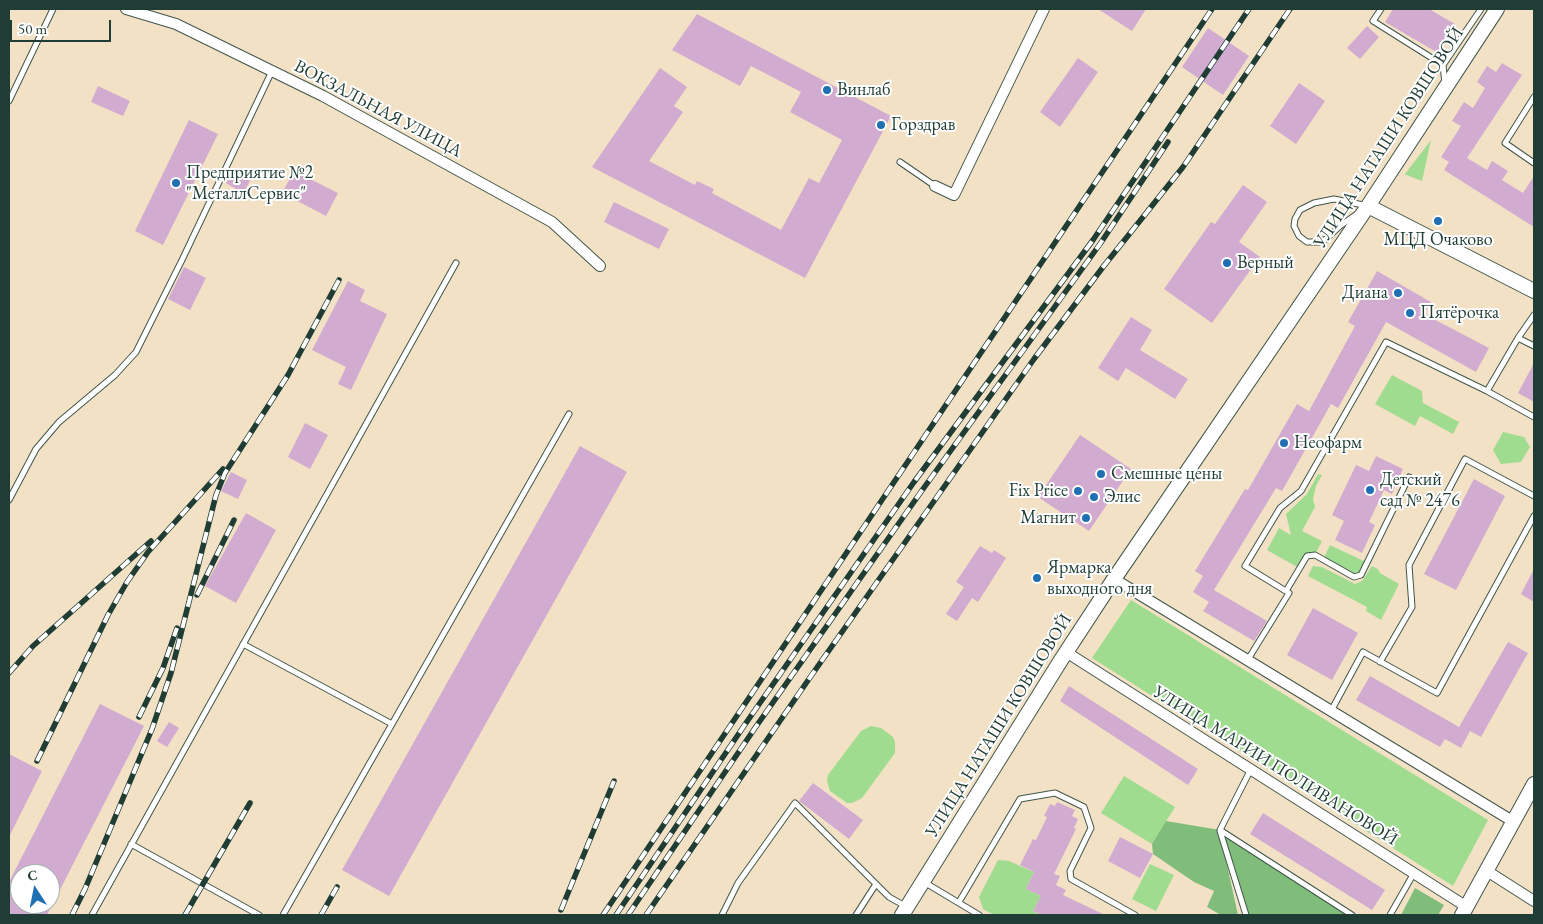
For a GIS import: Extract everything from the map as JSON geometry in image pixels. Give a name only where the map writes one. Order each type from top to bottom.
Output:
[{"type":"street","name":"ВОКЗАЛЬНАЯ УЛИЦА","points":[[126,9],[176,24],[331,100],[552,222],[600,266]]},
{"type":"street","points":[[935,186],[954,194],[1044,9]]},
{"type":"street","name":"УЛИЦА НАТАШИ КОВШОВОЙ","points":[[905,911],[1066,652],[1368,206],[1497,9]]},
{"type":"street","points":[[1368,206],[1534,292]]},
{"type":"street","points":[[1114,579],[1514,822]]},
{"type":"street","name":"УЛИЦА МАРИИ ПОЛИВАНОВОЙ","points":[[1066,652],[1414,873],[1465,911]]},
{"type":"street","points":[[1465,911],[1534,784]]},
{"type":"street","points":[[1487,871],[1534,902]]},
{"type":"lane","points":[[9,101],[53,9]]},
{"type":"lane","points":[[1381,9],[1373,21],[1444,64]]},
{"type":"lane","points":[[1445,87],[1443,77],[1444,64],[1480,11],[1471,9]]},
{"type":"lane","points":[[9,500],[36,449],[58,422],[116,376],[136,352],[272,71]]},
{"type":"lane","points":[[1534,97],[1505,143],[1534,163]]},
{"type":"lane","points":[[900,162],[935,186]]},
{"type":"lane","points":[[1334,199],[1368,206],[1320,242],[1307,242],[1296,233],[1294,226],[1297,214],[1305,206],[1334,199]]},
{"type":"lane","points":[[92,915],[456,263]]},
{"type":"lane","points":[[1487,391],[1518,338],[1534,315]]},
{"type":"lane","points":[[1518,338],[1534,346]]},
{"type":"lane","points":[[1286,591],[1246,566],[1280,508],[1301,491],[1386,342],[1487,391],[1534,417]]},
{"type":"lane","points":[[283,915],[570,414]]},
{"type":"lane","points":[[1380,662],[1412,607],[1409,565],[1465,459],[1534,496]]},
{"type":"lane","points":[[1248,661],[1288,593],[1286,591],[1307,556],[1315,555],[1354,577],[1361,575],[1409,476]]},
{"type":"lane","points":[[1331,711],[1363,652],[1437,693],[1534,516]]},
{"type":"lane","points":[[1527,529],[1534,533]]},
{"type":"lane","points":[[243,644],[392,724]]},
{"type":"lane","points":[[1246,915],[1220,830],[1251,769]]},
{"type":"lane","points":[[959,902],[1020,798],[1055,793],[1084,807],[1091,828],[1070,871],[1071,879],[1135,915]]},
{"type":"lane","points":[[722,915],[738,882],[795,803],[888,897],[905,911]]},
{"type":"lane","points":[[1220,830],[1352,915]]},
{"type":"lane","points":[[131,844],[259,915]]},
{"type":"lane","points":[[1390,915],[1414,873]]},
{"type":"lane","points":[[923,882],[979,915]]},
{"type":"lane","points":[[856,915],[876,884]]},
{"type":"green space","points":[[1431,140],[1422,181],[1404,174],[1405,174]]},
{"type":"green space","points":[[1392,375],[1422,391],[1423,403],[1459,422],[1453,434],[1420,416],[1415,426],[1375,404]]},
{"type":"green space","points":[[1503,432],[1524,437],[1530,447],[1521,462],[1501,464],[1493,450]]},
{"type":"green space","points":[[1318,474],[1322,475],[1316,486],[1313,499],[1315,507],[1302,531],[1322,541],[1315,555],[1307,557],[1299,571],[1297,567],[1267,550],[1279,528],[1291,535],[1286,514],[1307,494]]},
{"type":"green space","points":[[1330,545],[1368,563],[1361,575],[1354,577],[1323,560]]},
{"type":"green space","points":[[1313,566],[1322,567],[1355,584],[1362,581],[1372,566],[1399,584],[1381,620],[1366,611],[1367,607],[1308,576]]},
{"type":"green space","points":[[1131,600],[1488,820],[1453,886],[1092,658]]},
{"type":"green space","points":[[871,726],[881,728],[893,737],[895,753],[862,798],[852,803],[847,803],[830,791],[827,781],[828,775],[861,731]]},
{"type":"green space","points":[[1124,776],[1175,807],[1152,844],[1101,813]]},
{"type":"green space","points":[[1166,821],[1220,830],[1352,915],[1246,915],[1221,838],[1238,915],[1221,915],[1207,907],[1214,891],[1194,882],[1153,854],[1152,844]]},
{"type":"green space","points":[[998,860],[1009,861],[1034,872],[1026,889],[1041,896],[1033,911],[1039,915],[994,915],[983,909],[979,897]]},
{"type":"green space","points":[[1150,864],[1174,875],[1156,911],[1132,899]]},
{"type":"green space","points":[[1415,888],[1444,905],[1438,915],[1401,915]]},
{"type":"building","points":[[1098,9],[1146,9],[1132,31]]},
{"type":"building","points":[[1393,9],[1429,9],[1455,24],[1438,53],[1385,22]]},
{"type":"building","points":[[697,14],[891,116],[805,278],[592,167],[660,68],[687,87],[674,106],[683,112],[649,161],[695,185],[697,181],[714,189],[712,193],[781,230],[809,178],[819,183],[842,140],[790,112],[801,92],[751,66],[740,86],[672,50]]},
{"type":"building","points":[[1367,26],[1379,37],[1360,59],[1347,48]]},
{"type":"building","points":[[1208,28],[1249,56],[1223,95],[1182,67]]},
{"type":"building","points":[[1078,58],[1098,72],[1060,127],[1040,112]]},
{"type":"building","points":[[1502,63],[1522,75],[1467,158],[1487,170],[1492,161],[1508,171],[1502,180],[1523,193],[1534,176],[1534,227],[1444,170],[1449,162],[1441,157],[1461,126],[1452,121],[1464,102],[1473,108],[1485,88],[1477,82],[1487,66],[1496,72]]},
{"type":"building","points":[[1299,83],[1325,101],[1296,144],[1270,126]]},
{"type":"building","points":[[98,86],[130,101],[123,116],[91,102]]},
{"type":"building","name":"Предприятие №2 \"МеталлСервис\"","points":[[189,120],[218,134],[163,245],[135,231]]},
{"type":"building","points":[[234,171],[250,181],[243,193],[226,183]]},
{"type":"building","points":[[294,171],[338,193],[326,216],[282,193]]},
{"type":"building","points":[[1243,185],[1267,202],[1239,242],[1260,257],[1212,323],[1164,289],[1211,222],[1215,224]]},
{"type":"building","points":[[614,202],[669,229],[659,249],[604,222]]},
{"type":"building","points":[[184,267],[206,278],[190,310],[168,299]]},
{"type":"building","points":[[1377,271],[1431,302],[1424,314],[1489,348],[1476,372],[1386,322],[1338,408],[1331,404],[1282,491],[1276,488],[1214,590],[1267,621],[1254,641],[1203,611],[1209,602],[1193,592],[1203,576],[1195,571],[1245,489],[1248,490],[1297,404],[1309,411],[1355,326],[1348,322]]},
{"type":"building","points":[[348,281],[365,290],[360,301],[387,314],[351,390],[338,384],[346,367],[312,350]]},
{"type":"building","points":[[1131,317],[1152,330],[1140,350],[1188,379],[1175,399],[1126,368],[1118,381],[1098,368]]},
{"type":"building","points":[[1534,363],[1534,402],[1518,393]]},
{"type":"building","points":[[305,423],[328,435],[310,469],[288,457]]},
{"type":"building","points":[[1080,435],[1131,469],[1089,531],[1038,497]]},
{"type":"building","points":[[580,446],[627,472],[389,896],[342,870]]},
{"type":"building","points":[[1376,456],[1403,469],[1392,494],[1384,490],[1369,522],[1375,525],[1362,553],[1335,540],[1344,521],[1332,515],[1356,465],[1369,471]]},
{"type":"building","points":[[231,472],[247,480],[238,499],[221,491]]},
{"type":"building","points":[[1474,479],[1505,496],[1456,590],[1424,574]]},
{"type":"building","points":[[246,513],[276,530],[236,603],[205,586]]},
{"type":"building","points":[[980,546],[992,553],[994,550],[1006,558],[978,602],[972,598],[957,621],[946,614],[964,587],[956,582]]},
{"type":"building","points":[[1534,569],[1534,602],[1521,594]]},
{"type":"building","points":[[1313,608],[1358,633],[1332,680],[1287,655]]},
{"type":"building","points":[[1508,642],[1528,653],[1481,737],[1470,731],[1461,748],[1445,739],[1440,747],[1356,700],[1370,676],[1459,727]]},
{"type":"building","points":[[1069,686],[1198,769],[1188,785],[1060,701]]},
{"type":"building","points":[[100,704],[144,726],[60,890],[60,864],[18,864]]},
{"type":"building","points":[[169,722],[179,728],[167,747],[157,741]]},
{"type":"building","points":[[9,754],[42,771],[9,837]]},
{"type":"building","points":[[813,783],[863,820],[849,839],[799,801]]},
{"type":"building","points":[[1057,802],[1075,810],[1072,816],[1078,819],[1074,828],[1076,829],[1054,874],[1060,876],[1056,885],[1066,890],[1063,895],[1105,915],[1042,915],[1033,911],[1041,896],[1026,889],[1034,872],[1020,865],[1033,839],[1036,840],[1047,817],[1044,816],[1050,804],[1055,806]]},
{"type":"building","points":[[1263,813],[1385,890],[1372,910],[1250,834]]},
{"type":"building","points":[[1120,837],[1153,854],[1140,878],[1108,861]]},
{"type":"building","points":[[10,880],[10,914],[48,914],[47,915],[9,915]]},
{"type":"railway","points":[[603,915],[1212,9]]},
{"type":"railway","points":[[616,915],[746,723],[914,482],[1093,240],[1249,9]]},
{"type":"railway","points":[[646,915],[1034,359],[1103,267],[1183,167],[1290,9]]},
{"type":"railway","points":[[628,915],[755,728],[923,489],[1100,244],[1168,142]]},
{"type":"railway","points":[[72,915],[85,889],[152,729],[171,673],[216,495],[225,473],[288,375],[339,280]]},
{"type":"railway","points":[[37,761],[108,615],[127,582],[148,552],[223,469]]},
{"type":"railway","points":[[197,595],[234,520]]},
{"type":"railway","points":[[9,673],[33,646],[151,541]]},
{"type":"railway","points":[[139,717],[163,668],[177,628]]},
{"type":"railway","points":[[561,910],[614,781]]},
{"type":"railway","points":[[185,915],[250,803]]},
{"type":"railway","points":[[321,915],[337,887]]},
{"type":"place","name":"Винлаб","points":[[827,90]]},
{"type":"place","name":"Горздрав","points":[[881,125]]},
{"type":"place","name":"Предприятие №2 \"МеталлСервис\"","points":[[176,183]]},
{"type":"place","name":"МЦД Очаково","points":[[1438,221]]},
{"type":"place","name":"Верный","points":[[1227,263]]},
{"type":"place","name":"Диана","points":[[1398,293]]},
{"type":"place","name":"Пятёрочка","points":[[1410,313]]},
{"type":"place","name":"Неофарм","points":[[1284,443]]},
{"type":"place","name":"Смешные цены","points":[[1101,474]]},
{"type":"place","name":"Детский сад № 2476","points":[[1370,490]]},
{"type":"place","name":"Fix Price","points":[[1078,491]]},
{"type":"place","name":"Элис","points":[[1094,497]]},
{"type":"place","name":"Магнит","points":[[1086,518]]},
{"type":"place","name":"Ярмарка выходного дня","points":[[1037,578]]}]
